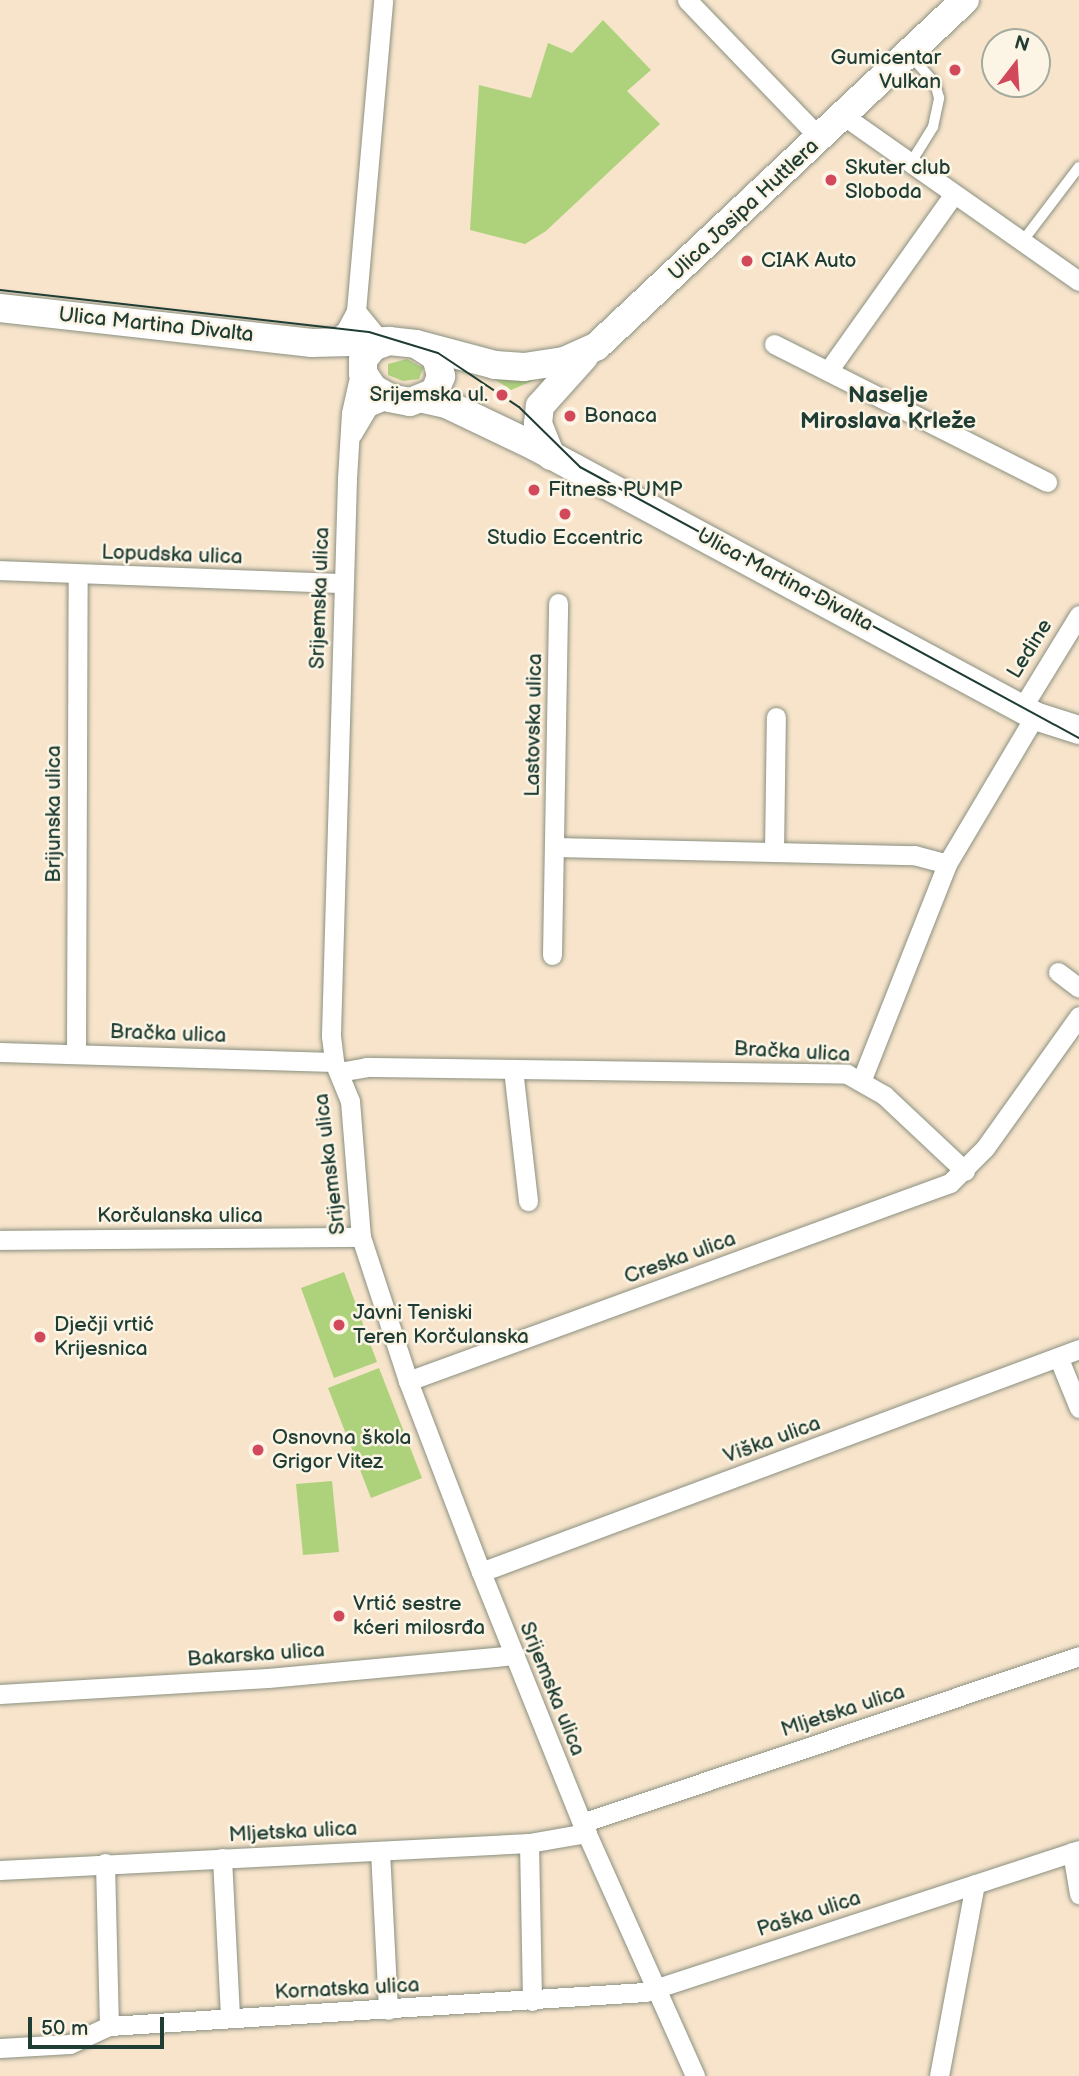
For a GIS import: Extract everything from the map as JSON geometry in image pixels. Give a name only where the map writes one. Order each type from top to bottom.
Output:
[{"type":"street","points":[[322,343],[346,330],[356,311],[383,0]]},
{"type":"street","name":"Ulica Josipa Huttlera","points":[[420,345],[495,365],[551,365],[597,346],[965,0]]},
{"type":"street","points":[[694,3],[820,138]]},
{"type":"street","points":[[844,116],[909,165],[1079,281]]},
{"type":"street","points":[[828,371],[953,195]]},
{"type":"street","name":"Ulica Martina Divalta","points":[[0,308],[322,343],[384,341]]},
{"type":"street","points":[[356,311],[384,341],[420,345],[436,357],[437,385],[390,398],[373,388],[361,368],[366,354],[384,341]]},
{"type":"street","name":"Ulica Martina Divalta","points":[[322,343],[361,368]]},
{"type":"street","points":[[775,344],[1047,482]]},
{"type":"street","points":[[543,451],[538,424],[540,406],[597,346]]},
{"type":"street","name":"Ulica Josipa Huttlera","points":[[437,385],[495,365]]},
{"type":"street","name":"Srijemska ulica","points":[[361,368],[350,438],[343,583],[331,1036],[336,1067],[350,1101],[361,1237],[408,1381],[481,1572],[584,1828],[695,2076]]},
{"type":"street","name":"Ulica Martina Divalta","points":[[437,385],[543,451],[1028,712],[1079,730]]},
{"type":"street","name":"Srijemska ulica","points":[[350,438],[368,407],[390,398]]},
{"type":"street","name":"Lopudska ulica","points":[[0,570],[343,583]]},
{"type":"street","name":"Brijunska ulica","points":[[76,1054],[78,575]]},
{"type":"street","name":"Lastovska ulica","points":[[552,955],[558,603]]},
{"type":"street","name":"Ledine","points":[[1028,712],[1079,615]]},
{"type":"street","points":[[862,1079],[947,864],[1028,712]]},
{"type":"street","name":"Ulica Martina Divalta","points":[[1028,712],[1079,751]]},
{"type":"street","points":[[775,852],[776,717]]},
{"type":"street","points":[[555,847],[914,855],[947,864]]},
{"type":"street","points":[[1058,972],[1079,988]]},
{"type":"street","points":[[965,1171],[1079,1016]]},
{"type":"street","name":"Bračka ulica","points":[[0,1052],[356,1068],[824,1072],[862,1079],[965,1171]]},
{"type":"street","points":[[513,1069],[528,1201]]},
{"type":"street","name":"Creska ulica","points":[[408,1381],[930,1192],[965,1171]]},
{"type":"street","name":"Korčulanska ulica","points":[[0,1240],[361,1237]]},
{"type":"street","name":"Viška ulica","points":[[481,1572],[1059,1359],[1079,1349]]},
{"type":"street","points":[[1059,1359],[1079,1408]]},
{"type":"street","name":"Bakarska ulica","points":[[0,1694],[268,1678],[515,1656]]},
{"type":"street","name":"Mljetska ulica","points":[[0,1870],[529,1843],[584,1828],[1079,1657]]},
{"type":"street","points":[[529,1843],[532,2001]]},
{"type":"street","points":[[380,1851],[388,2010]]},
{"type":"street","name":"Paška ulica","points":[[658,1989],[1076,1851],[1079,1895]]},
{"type":"street","points":[[222,1858],[230,2018]]},
{"type":"street","points":[[105,1863],[108,2026]]},
{"type":"street","points":[[939,2076],[975,1885]]},
{"type":"street","name":"Kornatska ulica","points":[[0,2048],[71,2044],[108,2026],[532,2001],[658,1989]]},
{"type":"lane","points":[[909,55],[934,83],[939,98],[933,127],[909,165]]},
{"type":"lane","points":[[1021,242],[1079,167]]},
{"type":"green space","points":[[603,20],[651,70],[627,91],[660,124],[546,231],[525,244],[470,230],[479,85],[531,98],[548,43],[572,53]]},
{"type":"green space","points":[[407,359],[423,368],[419,379],[403,381],[388,375],[388,364]]},
{"type":"green space","points":[[494,379],[537,379],[511,390]]},
{"type":"green space","name":"Javni Teniski Teren Korčulanska","points":[[344,1272],[377,1362],[334,1378],[301,1288]]},
{"type":"green space","points":[[379,1368],[422,1478],[371,1498],[328,1388]]},
{"type":"green space","points":[[332,1481],[339,1552],[303,1555],[296,1484]]},
{"type":"tram line","points":[[0,290],[369,332],[438,353],[519,407],[580,467],[1079,738]]},
{"type":"place","name":"Gumicentar Vulkan","points":[[955,70]]},
{"type":"place","name":"Skuter club Sloboda","points":[[831,180]]},
{"type":"place","name":"CIAK Auto","points":[[747,261]]},
{"type":"place","name":"Srijemska ul.","points":[[502,395]]},
{"type":"place","name":"Bonaca","points":[[570,416]]},
{"type":"place","name":"Fitness PUMP","points":[[534,490]]},
{"type":"place","name":"Studio Eccentric","points":[[565,514]]},
{"type":"place","name":"Javni Teniski Teren Korčulanska","points":[[339,1325]]},
{"type":"place","name":"Dječji vrtić Krijesnica","points":[[40,1337]]},
{"type":"place","name":"Osnovna škola Grigor Vitez","points":[[258,1450]]},
{"type":"place","name":"Vrtić sestre kćeri milosrđa","points":[[339,1616]]},
{"type":"district","name":"Naselje Miroslava Krleže","points":[[888,408]]}]
